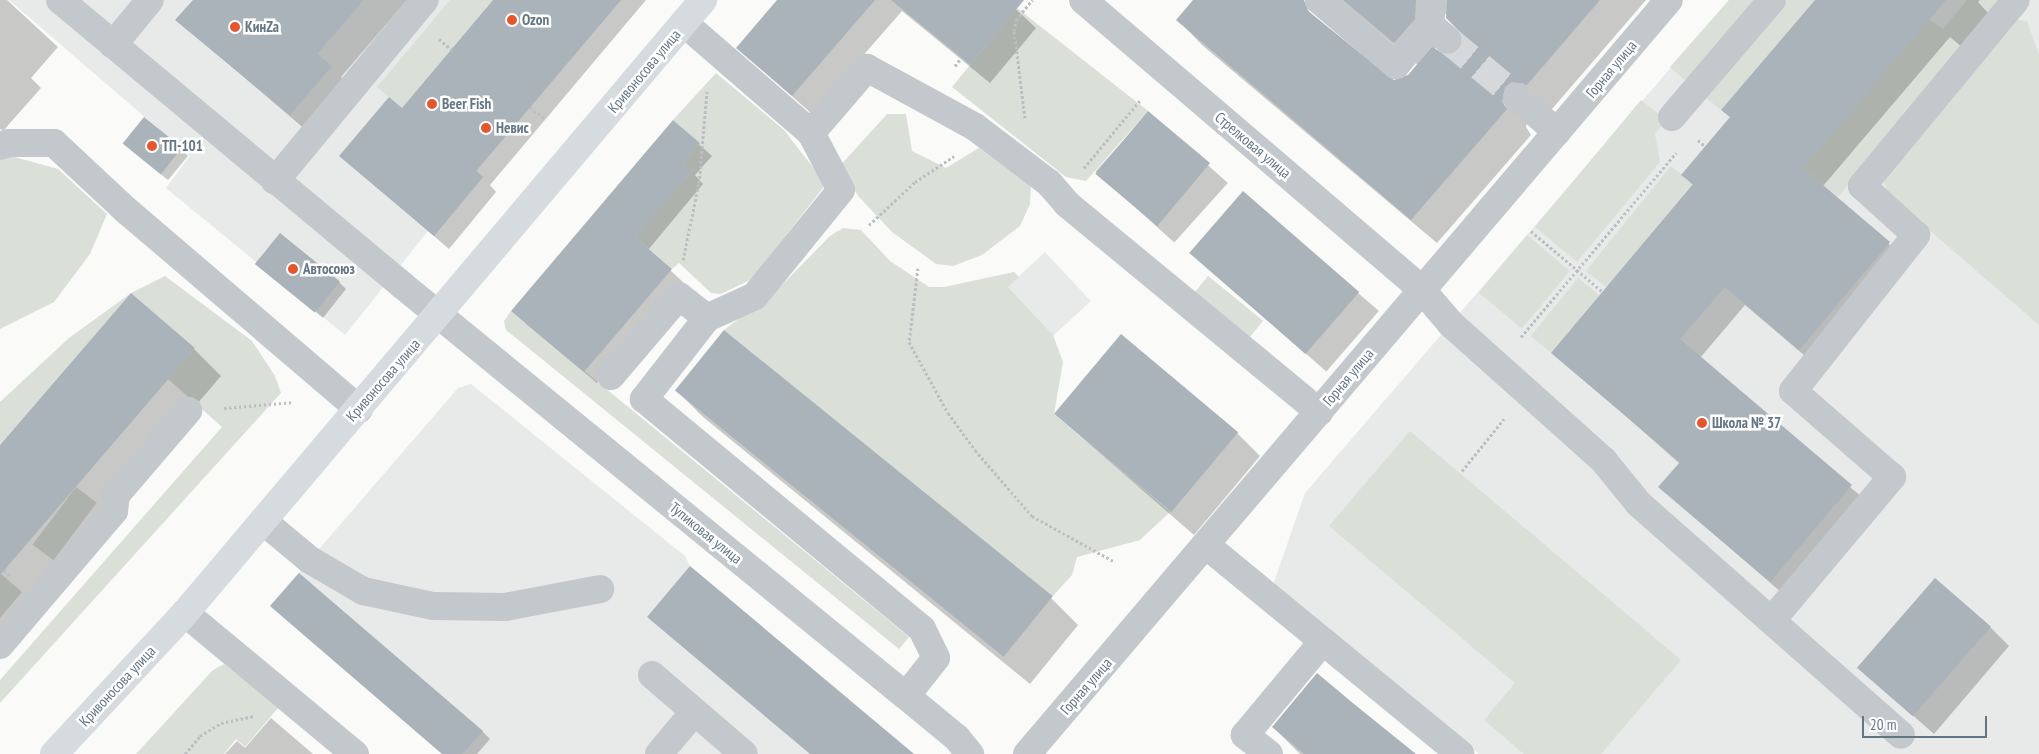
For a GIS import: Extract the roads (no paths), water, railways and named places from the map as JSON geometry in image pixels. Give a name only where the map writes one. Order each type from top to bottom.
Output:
[{"type":"main road","name":"Кривоносова улица","points":[[54,754],[185,613],[439,315],[703,0]]},
{"type":"street","name":"Тупиковая улица","points":[[60,0],[275,181],[957,738],[970,754]]},
{"type":"street","points":[[113,44],[150,0]]},
{"type":"street","points":[[275,181],[425,0]]},
{"type":"street","name":"Стрелковая улица","points":[[1083,0],[1422,290],[1451,324],[1604,461],[1639,504],[1902,735]]},
{"type":"street","points":[[1319,0],[1396,64],[1437,22]]},
{"type":"street","name":"Горная улица","points":[[1027,754],[1670,0]]},
{"type":"street","points":[[1672,117],[1772,0]]},
{"type":"street","points":[[1772,620],[1892,477],[1793,391],[1916,235],[1862,186],[2016,0]]},
{"type":"street","points":[[684,23],[811,132],[841,190],[755,296],[707,318],[644,399],[922,629],[936,658],[906,696]]},
{"type":"street","points":[[811,132],[867,68],[986,135],[1049,183],[1067,204],[1319,412]]},
{"type":"street","points":[[1516,97],[1557,132]]},
{"type":"street","points":[[0,146],[9,142],[54,143],[127,211],[359,409]]},
{"type":"street","points":[[611,376],[679,296],[707,318]]},
{"type":"street","points":[[0,645],[114,510],[116,495],[188,411]]},
{"type":"street","points":[[263,521],[310,560],[363,591],[433,606],[505,607],[600,589]]},
{"type":"street","points":[[1206,546],[1460,754]]},
{"type":"street","points":[[185,613],[290,698],[355,754]]},
{"type":"street","points":[[1269,754],[1245,735],[1323,641]]},
{"type":"street","points":[[652,676],[744,754]]},
{"type":"street","points":[[659,754],[694,712]]},
{"type":"tunnel","points":[[1448,40],[1517,97]]},
{"type":"place","name":"Ozon","points":[[512,20]]},
{"type":"place","name":"КинZa","points":[[235,27]]},
{"type":"place","name":"Beer Fish","points":[[432,104]]},
{"type":"place","name":"Невис","points":[[486,128]]},
{"type":"place","name":"ТП-101","points":[[152,146]]},
{"type":"place","name":"Автосоюз","points":[[293,269]]},
{"type":"place","name":"Школа № 37","points":[[1702,423]]}]
